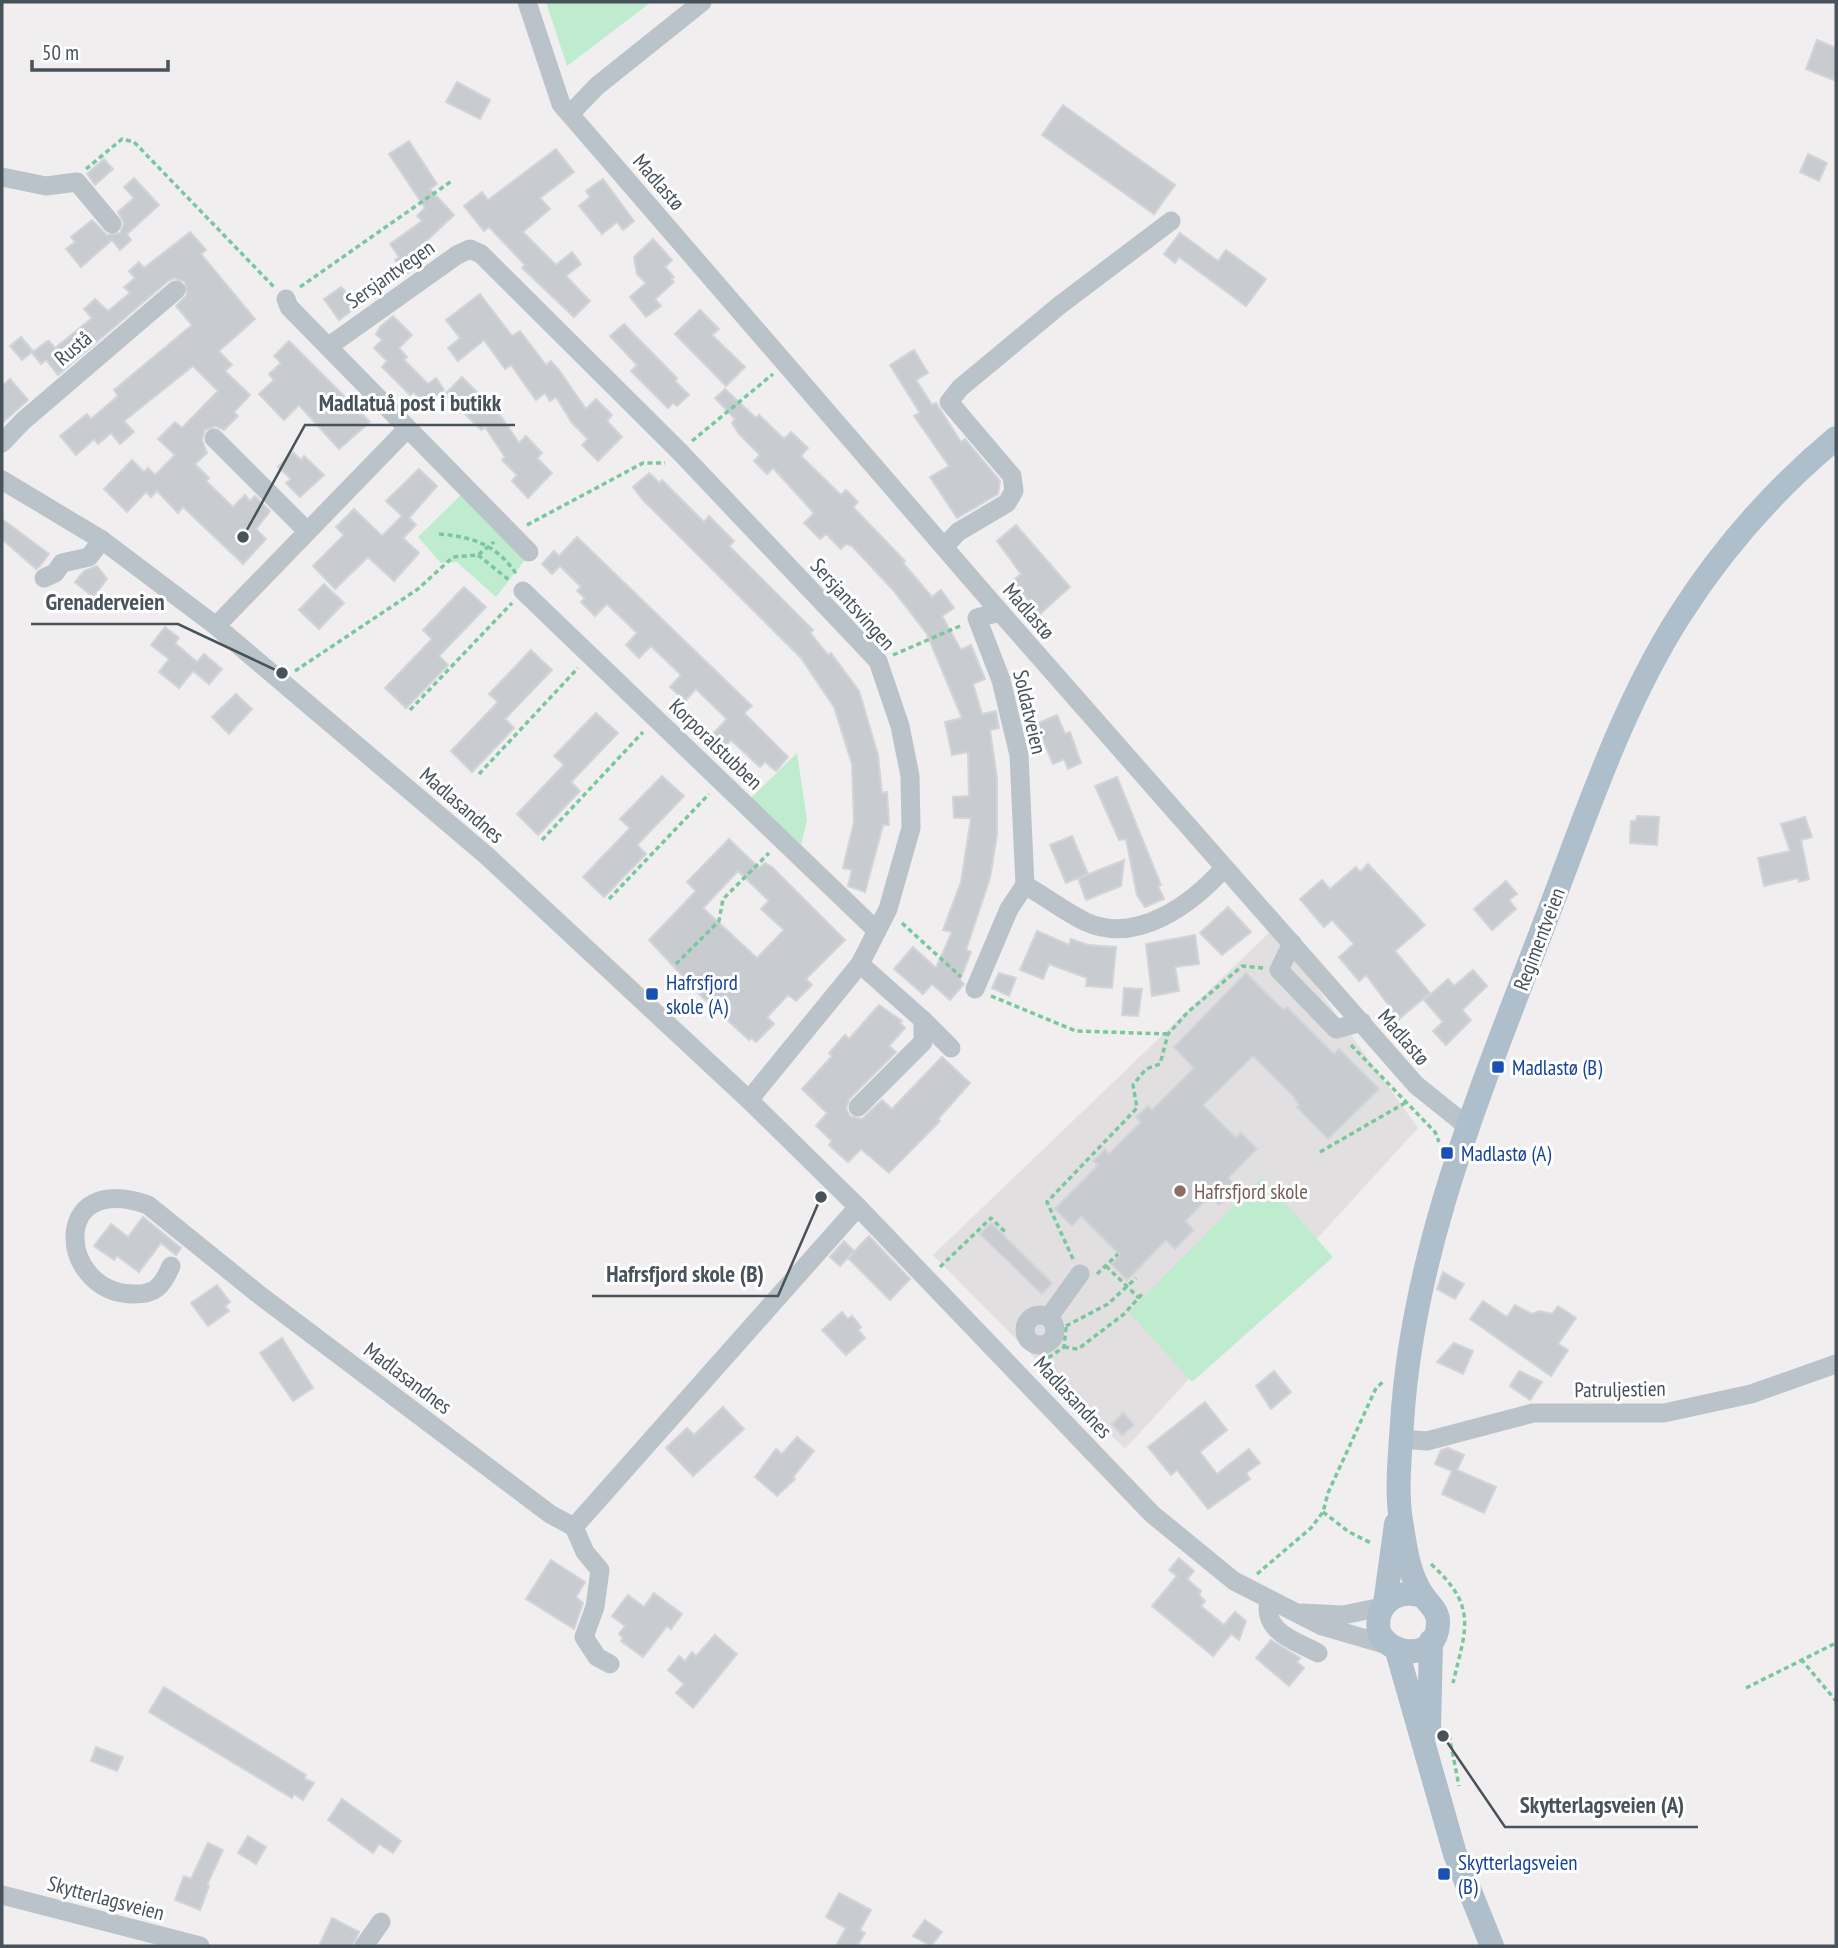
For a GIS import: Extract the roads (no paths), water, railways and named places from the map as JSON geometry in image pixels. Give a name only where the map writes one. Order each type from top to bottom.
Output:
[{"type":"main road","name":"Regimentveien","points":[[1383,1605],[1391,1544],[1399,1509],[1401,1439],[1408,1364],[1436,1223],[1467,1126],[1599,785],[1667,636],[1737,537],[1807,462],[1836,438]]},
{"type":"main road","name":"Regimentveien","points":[[1399,1509],[1413,1576],[1423,1596]]},
{"type":"main road","points":[[1434,1782],[1428,1711],[1432,1641],[1437,1628],[1437,1616],[1423,1596],[1403,1593],[1383,1605],[1378,1624],[1392,1648],[1455,1854],[1492,1946]]},
{"type":"main road","points":[[1392,1648],[1417,1651],[1432,1641]]},
{"type":"street","name":"Madlastø","points":[[527,2],[561,104],[1000,612],[1416,1085],[1467,1126]]},
{"type":"street","points":[[570,114],[597,86],[702,2]]},
{"type":"street","points":[[2,177],[46,186],[77,183],[112,225]]},
{"type":"street","points":[[944,547],[958,532],[1007,503],[1014,491],[1012,476],[949,402],[960,388],[1060,305],[1171,221]]},
{"type":"street","name":"Sersjantvegen","points":[[329,346],[457,255],[470,249],[481,254]]},
{"type":"street","name":"Sersjantsvingen","points":[[481,254],[680,452],[878,661],[900,726],[910,776],[911,828],[888,909],[860,964],[749,1100]]},
{"type":"street","name":"Rustå","points":[[2,443],[23,421],[176,290]]},
{"type":"street","points":[[286,299],[289,307],[519,544]]},
{"type":"street","points":[[216,626],[406,430]]},
{"type":"street","points":[[214,438],[307,531]]},
{"type":"street","name":"Madlasandnes","points":[[2,480],[102,540],[216,626],[487,856],[749,1100],[858,1207],[1152,1514],[1234,1581],[1322,1626],[1392,1648]]},
{"type":"street","points":[[44,578],[55,573],[62,563],[89,557],[102,540]]},
{"type":"street","name":"Korporalstubben","points":[[520,583],[590,655],[877,931]]},
{"type":"street","name":"Soldatveien","points":[[1000,612],[977,618],[1001,680],[1019,755],[1025,885]]},
{"type":"street","points":[[975,989],[1009,909],[1025,885],[1087,922],[1110,929],[1141,925],[1184,907],[1224,868]]},
{"type":"street","points":[[1292,943],[1279,970],[1336,1029],[1362,1022]]},
{"type":"street","points":[[860,964],[951,1048]]},
{"type":"street","points":[[858,1107],[923,1042],[923,1020]]},
{"type":"street","name":"Madlasandnes","points":[[171,1266],[162,1286],[148,1294],[122,1293],[94,1281],[82,1265],[75,1242],[77,1220],[85,1207],[95,1201],[134,1199],[166,1216],[218,1260],[550,1514],[574,1527]]},
{"type":"street","points":[[610,1664],[597,1657],[584,1637],[595,1607],[600,1570],[585,1552],[574,1527],[858,1207]]},
{"type":"street","points":[[1019,1373],[1030,1360],[1035,1345],[1027,1338],[1024,1328],[1029,1318],[1039,1314],[1058,1321],[1080,1273]]},
{"type":"street","name":"Patruljestien","points":[[1401,1439],[1427,1441],[1533,1413],[1676,1411],[1751,1394],[1836,1364]]},
{"type":"street","points":[[1269,1600],[1266,1613],[1272,1627],[1318,1653]]},
{"type":"street","name":"Madlasandnes","points":[[1297,1612],[1343,1615],[1383,1605]]},
{"type":"street","name":"Skytterlagsveien","points":[[2,1895],[200,1946]]},
{"type":"street","points":[[364,1946],[380,1922]]},
{"type":"place","name":"Madlatuå post i butikk","points":[[243,537]]},
{"type":"place","name":"Grenaderveien","points":[[282,673]]},
{"type":"place","name":"Hafrsfjord skole (A)","points":[[652,994]]},
{"type":"place","name":"Madlastø (B)","points":[[1498,1067]]},
{"type":"place","name":"Madlastø (A)","points":[[1447,1153]]},
{"type":"place","name":"Hafrsfjord skole","points":[[1180,1191]]},
{"type":"place","name":"Hafrsfjord skole (B)","points":[[821,1197]]},
{"type":"place","name":"Skytterlagsveien (A)","points":[[1443,1736]]},
{"type":"place","name":"Skytterlagsveien (B)","points":[[1444,1874]]}]
